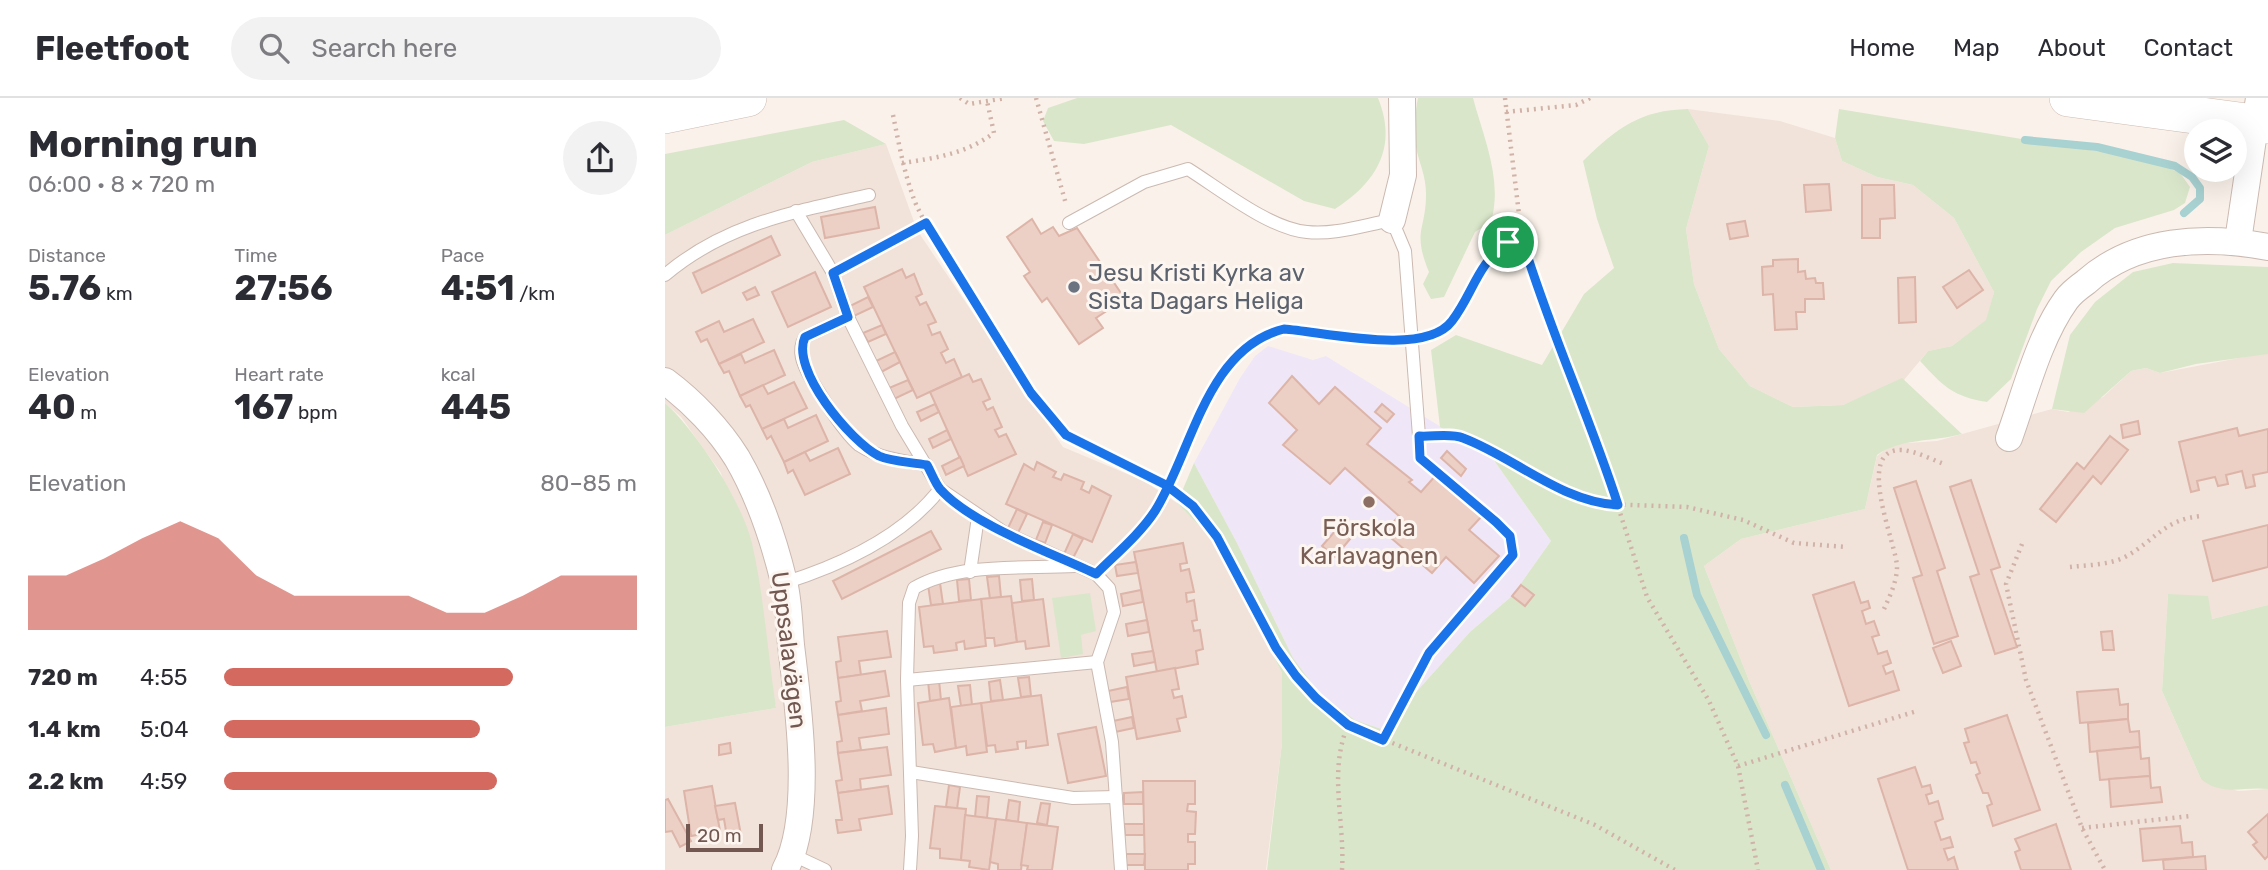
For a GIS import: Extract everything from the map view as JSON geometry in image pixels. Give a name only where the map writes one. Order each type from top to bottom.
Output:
[{"type":"street","points":[[665,115],[748,98]]},
{"type":"street","points":[[1392,220],[1403,174],[1402,98]]},
{"type":"street","points":[[2068,98],[2260,115],[2238,241]]},
{"type":"street","points":[[2009,438],[2045,339],[2066,299],[2104,266],[2139,249],[2180,242],[2238,241],[2268,247]]},
{"type":"street","name":"Uppsalavägen","points":[[665,381],[689,399],[736,457],[765,521],[785,583],[800,736],[801,790],[789,862]]},
{"type":"lane","points":[[1072,221],[1144,182],[1188,169],[1282,225],[1305,232],[1328,232],[1392,220],[1405,251],[1419,436]]},
{"type":"lane","points":[[665,275],[685,258],[741,227],[796,211],[869,195]]},
{"type":"lane","points":[[796,211],[833,273],[848,317],[902,426],[940,489],[1005,533],[1096,574],[1109,589],[1114,612],[1097,662],[1112,742],[1121,870]]},
{"type":"lane","points":[[848,317],[805,337],[801,345],[802,360],[838,423],[858,444],[882,457],[927,465]]},
{"type":"lane","points":[[785,583],[822,571],[902,528],[940,489]]},
{"type":"lane","points":[[970,572],[978,517]]},
{"type":"lane","points":[[910,870],[911,772],[907,680],[909,603],[914,588],[930,579],[970,572],[1080,566]]},
{"type":"lane","points":[[907,680],[1097,662]]},
{"type":"lane","points":[[911,772],[1073,798],[1115,797]]},
{"type":"lane","points":[[789,862],[825,870]]},
{"type":"path","points":[[960,98],[969,104],[1006,98]]},
{"type":"path","points":[[1036,98],[1062,198],[1072,221]]},
{"type":"path","points":[[1505,98],[1522,239],[1541,301],[1598,444],[1647,597],[1709,701],[1738,766],[1758,870]]},
{"type":"path","points":[[1506,112],[1576,105],[1590,98]]},
{"type":"path","points":[[902,163],[946,157],[975,146],[994,133],[987,101]]},
{"type":"path","points":[[893,115],[902,163],[926,223],[1031,393],[1066,435],[1166,485],[1193,506],[1217,537],[1276,648],[1316,698],[1348,725],[1595,825],[1675,870]]},
{"type":"path","points":[[833,273],[926,223]]},
{"type":"path","points":[[1096,574],[1155,511],[1213,388],[1242,349],[1266,334],[1284,329],[1412,341],[1436,333],[1451,322],[1490,255],[1508,242],[1522,239]]},
{"type":"path","points":[[1383,740],[1429,653],[1513,555],[1510,536],[1420,458],[1419,436],[1461,437],[1542,481],[1601,504],[1687,507],[1743,520],[1794,543],[1847,547]]},
{"type":"path","points":[[1884,608],[1897,568],[1881,505],[1879,467],[1890,453],[1901,450],[1944,464]]},
{"type":"path","points":[[2070,567],[2123,558],[2181,518],[2202,516]]},
{"type":"path","points":[[2022,544],[2006,584],[2026,680],[2082,828],[2105,870]]},
{"type":"path","points":[[1738,766],[1917,710]]},
{"type":"path","points":[[1342,870],[1337,771],[1339,745],[1348,725]]},
{"type":"path","points":[[2082,828],[2190,816]]},
{"type":"shaded area","points":[[1688,109],[1780,121],[1835,138],[1842,161],[1877,177],[1913,185],[1954,218],[1994,292],[1987,320],[1952,346],[1928,351],[1904,380],[1843,405],[1793,407],[1750,386],[1719,349],[1694,284],[1686,229],[1709,146]]},
{"type":"shaded area","points":[[886,144],[917,230],[1063,447],[1144,481],[1177,503],[1213,540],[1282,673],[1282,743],[1266,870],[665,870],[665,727],[776,708],[721,473],[681,417],[665,403],[665,235],[812,162]]},
{"type":"shaded area","name":"Förskola Karlavagnen","points":[[1268,346],[1313,360],[1326,356],[1493,459],[1551,541],[1512,596],[1470,632],[1409,700],[1386,731],[1355,720],[1320,694],[1293,658],[1237,543],[1194,463],[1240,378],[1255,356]]},
{"type":"shaded area","points":[[2268,354],[2268,605],[2212,619],[2168,594],[2162,691],[2201,779],[2238,791],[2268,789],[2268,870],[1831,870],[1750,683],[1704,566],[1741,539],[1865,509],[1877,456],[1893,444],[1937,441],[2052,409],[2068,412],[2103,397],[2131,371],[2146,368],[2160,373]]},
{"type":"green space","points":[[1077,98],[1378,98],[1386,132],[1384,148],[1372,175],[1335,209],[1304,201],[1171,125],[1084,144],[1054,141],[1043,121],[1048,108]]},
{"type":"green space","points":[[1418,98],[1473,98],[1491,160],[1495,191],[1491,222],[1475,232],[1444,297],[1431,299],[1423,284],[1429,272],[1421,248],[1426,194],[1415,141]]},
{"type":"green space","points":[[1688,109],[1709,146],[1686,229],[1694,284],[1719,349],[1750,386],[1793,407],[1843,405],[1902,378],[1962,434],[1907,443],[1877,455],[1865,509],[1741,539],[1704,566],[1750,683],[1831,870],[1267,870],[1282,743],[1282,673],[1213,540],[1177,503],[1194,463],[1237,543],[1293,658],[1320,694],[1355,720],[1387,731],[1409,700],[1470,632],[1512,596],[1551,541],[1493,459],[1440,427],[1431,350],[1456,335],[1542,365],[1584,294],[1614,268],[1597,219],[1583,161],[1630,123],[1656,113]]},
{"type":"green space","points":[[1839,109],[2102,152],[2164,166],[2180,173],[2190,187],[2185,203],[2174,210],[2115,228],[2081,252],[2051,281],[2037,309],[2011,379],[1987,402],[1965,397],[1949,389],[1920,361],[1928,351],[1952,346],[1986,320],[1994,292],[1954,218],[1913,185],[1877,177],[1842,161],[1835,138]]},
{"type":"green space","points":[[844,120],[886,144],[812,162],[665,235],[665,154]]},
{"type":"green space","points":[[2173,263],[2268,267],[2268,354],[2196,364],[2160,373],[2146,368],[2131,371],[2084,413],[2052,409],[2070,335],[2095,302],[2133,272]]},
{"type":"green space","points":[[665,403],[691,431],[717,468],[746,526],[760,584],[776,708],[665,727]]},
{"type":"green space","points":[[1090,593],[1096,631],[1081,635],[1083,654],[1061,658],[1052,598]]},
{"type":"green space","points":[[2168,594],[2208,596],[2212,619],[2268,605],[2268,789],[2217,788],[2201,779],[2162,691]]},
{"type":"building","points":[[1829,184],[1831,210],[1806,212],[1804,185]]},
{"type":"building","points":[[1862,185],[1894,185],[1895,218],[1880,219],[1880,238],[1862,238]]},
{"type":"building","points":[[875,207],[879,228],[825,238],[821,217]]},
{"type":"building","name":"Jesu Kristi Kyrka av Sista Dagars Heliga","points":[[1032,219],[1041,234],[1053,227],[1059,236],[1077,228],[1125,299],[1096,318],[1103,328],[1079,344],[1047,298],[1042,302],[1024,276],[1030,272],[1007,237]]},
{"type":"building","points":[[1745,221],[1748,236],[1730,239],[1727,224]]},
{"type":"building","points":[[771,236],[780,255],[702,293],[693,273]]},
{"type":"building","points":[[1798,259],[1798,272],[1805,271],[1806,279],[1815,278],[1816,283],[1823,283],[1824,299],[1805,299],[1805,312],[1796,312],[1797,329],[1775,330],[1773,294],[1763,295],[1762,267],[1773,266],[1773,260]]},
{"type":"building","points":[[902,269],[906,278],[914,274],[922,294],[916,297],[920,305],[926,302],[936,322],[928,325],[932,335],[940,332],[948,349],[941,353],[946,363],[954,359],[962,377],[917,398],[864,287]]},
{"type":"building","points":[[1969,270],[1983,290],[1957,308],[1943,287]]},
{"type":"building","points":[[815,272],[831,307],[788,327],[772,292]]},
{"type":"building","points":[[1915,277],[1916,322],[1899,323],[1898,278]]},
{"type":"building","points":[[755,287],[759,295],[747,300],[743,293]]},
{"type":"building","points":[[868,297],[873,307],[854,316],[850,306]]},
{"type":"building","points":[[753,319],[764,342],[719,364],[707,339],[701,342],[696,332],[719,321],[724,332]]},
{"type":"building","points":[[882,325],[886,334],[868,342],[863,333]]},
{"type":"building","points":[[774,350],[785,375],[740,396],[729,371],[724,373],[719,364],[741,354],[745,363]]},
{"type":"building","points":[[895,352],[900,362],[881,372],[876,361]]},
{"type":"building","points":[[969,374],[973,382],[981,379],[990,399],[983,402],[987,410],[993,407],[1002,427],[995,430],[999,437],[1006,434],[1016,454],[968,476],[930,392]]},
{"type":"building","points":[[1292,376],[1319,404],[1335,387],[1381,428],[1367,444],[1412,480],[1409,482],[1421,492],[1436,475],[1482,516],[1469,530],[1499,556],[1474,583],[1446,557],[1432,573],[1384,532],[1399,516],[1345,468],[1330,484],[1283,445],[1297,430],[1269,403]]},
{"type":"building","points":[[908,380],[913,390],[894,399],[889,388]]},
{"type":"building","points":[[794,382],[807,408],[762,429],[750,405],[746,407],[740,396],[763,385],[768,394]]},
{"type":"building","points":[[935,404],[939,412],[921,421],[917,412]]},
{"type":"building","points":[[1382,404],[1394,414],[1387,422],[1375,412]]},
{"type":"building","points":[[816,415],[828,441],[784,462],[771,436],[767,439],[762,429],[784,419],[788,428]]},
{"type":"building","points":[[2138,421],[2140,434],[2123,438],[2121,425]]},
{"type":"building","points":[[2237,428],[2239,436],[2268,429],[2268,472],[2253,475],[2255,486],[2246,488],[2242,471],[2226,475],[2228,484],[2218,486],[2215,477],[2197,481],[2199,490],[2191,492],[2179,442]]},
{"type":"building","points":[[947,430],[951,439],[933,448],[929,439]]},
{"type":"building","points":[[2110,436],[2128,450],[2101,484],[2093,476],[2056,522],[2040,509],[2077,463],[2084,469]]},
{"type":"building","points":[[838,448],[850,474],[805,495],[793,470],[788,473],[784,462],[805,452],[810,461]]},
{"type":"building","points":[[1447,451],[1466,469],[1461,476],[1441,458]]},
{"type":"building","points":[[960,457],[964,466],[946,475],[942,466]]},
{"type":"building","points":[[1037,462],[1056,472],[1053,477],[1061,480],[1064,474],[1084,482],[1081,489],[1089,493],[1092,486],[1111,496],[1092,542],[1006,504],[1024,464],[1034,470]]},
{"type":"building","points":[[1971,480],[2000,567],[1991,570],[2017,647],[1995,654],[1970,577],[1979,574],[1950,487]]},
{"type":"building","points":[[1916,481],[1945,568],[1937,571],[1958,636],[1934,644],[1913,578],[1922,575],[1894,488]]},
{"type":"building","points":[[1017,509],[1027,514],[1018,533],[1008,528]]},
{"type":"building","points":[[1043,522],[1052,525],[1045,543],[1036,540]]},
{"type":"building","points":[[1343,522],[1355,533],[1335,557],[1322,546]]},
{"type":"building","points":[[2268,525],[2268,567],[2213,581],[2203,541]]},
{"type":"building","points":[[931,531],[941,549],[842,599],[833,581]]},
{"type":"building","points":[[1073,534],[1083,539],[1073,558],[1064,554]]},
{"type":"building","points":[[1183,543],[1187,563],[1180,564],[1181,571],[1189,569],[1194,592],[1186,593],[1187,602],[1194,600],[1197,620],[1192,621],[1194,631],[1200,630],[1203,649],[1196,651],[1198,664],[1157,672],[1134,552]]},
{"type":"building","points":[[1136,562],[1138,573],[1117,576],[1115,565]]},
{"type":"building","points":[[999,576],[1001,597],[990,599],[987,577]]},
{"type":"building","points":[[969,579],[971,600],[959,601],[957,580]]},
{"type":"building","points":[[1032,579],[1034,600],[1022,601],[1020,580]]},
{"type":"building","points":[[1854,582],[1861,603],[1868,601],[1870,608],[1862,611],[1866,624],[1874,621],[1879,635],[1872,637],[1878,654],[1887,651],[1891,663],[1883,666],[1886,674],[1893,671],[1899,690],[1849,706],[1813,595]]},
{"type":"building","points":[[940,583],[943,604],[931,605],[928,585]]},
{"type":"building","points":[[1521,585],[1534,595],[1525,606],[1512,596]]},
{"type":"building","points":[[1141,590],[1143,602],[1123,606],[1121,594]]},
{"type":"building","points":[[1011,596],[1017,642],[995,646],[994,638],[985,638],[981,599]]},
{"type":"building","points":[[981,599],[986,646],[965,649],[964,641],[956,643],[957,650],[934,653],[933,646],[924,647],[919,607]]},
{"type":"building","points":[[1043,599],[1049,646],[1026,649],[1025,641],[1017,642],[1012,603]]},
{"type":"building","points":[[1147,620],[1149,632],[1128,636],[1126,624]]},
{"type":"building","points":[[887,631],[891,657],[859,661],[861,675],[838,678],[836,662],[841,661],[838,637]]},
{"type":"building","points":[[2112,631],[2114,650],[2103,650],[2101,632]]},
{"type":"building","points":[[1951,641],[1961,666],[1943,673],[1933,648]]},
{"type":"building","points":[[1153,651],[1155,662],[1134,666],[1132,654]]},
{"type":"building","points":[[1175,668],[1179,689],[1172,690],[1174,698],[1182,696],[1186,717],[1177,719],[1180,731],[1137,739],[1126,677]]},
{"type":"building","points":[[885,671],[889,696],[860,701],[862,711],[838,715],[836,702],[841,701],[838,678]]},
{"type":"building","points":[[1029,677],[1031,696],[1021,697],[1018,678]]},
{"type":"building","points":[[939,680],[941,700],[930,701],[928,681]]},
{"type":"building","points":[[1000,680],[1003,700],[991,701],[989,682]]},
{"type":"building","points":[[970,685],[972,705],[961,706],[958,686]]},
{"type":"building","points":[[1127,687],[1129,699],[1110,702],[1108,691]]},
{"type":"building","points":[[2118,689],[2120,705],[2128,704],[2128,719],[2080,723],[2077,692]]},
{"type":"building","points":[[1041,695],[1048,745],[1026,748],[1026,741],[1017,742],[1018,749],[996,752],[995,745],[987,746],[981,703]]},
{"type":"building","points":[[949,698],[956,748],[935,752],[933,744],[923,745],[918,703]]},
{"type":"building","points":[[981,703],[987,752],[967,755],[966,746],[956,748],[951,707]]},
{"type":"building","points":[[886,708],[889,734],[859,738],[861,750],[838,753],[837,742],[842,741],[838,715]]},
{"type":"building","points":[[2007,715],[2040,810],[1993,826],[1987,806],[1992,804],[1988,793],[1983,793],[1976,775],[1980,773],[1976,762],[1971,763],[1964,743],[1969,742],[1965,729]]},
{"type":"building","points":[[1132,717],[1134,728],[1115,732],[1113,721]]},
{"type":"building","points":[[2128,719],[2130,732],[2139,731],[2140,747],[2090,752],[2088,723]]},
{"type":"building","points":[[1096,727],[1106,776],[1068,783],[1058,734]]},
{"type":"building","points":[[730,743],[731,753],[719,755],[719,745]]},
{"type":"building","points":[[887,747],[891,775],[860,779],[861,790],[838,793],[836,781],[842,780],[838,753]]},
{"type":"building","points":[[2140,747],[2141,759],[2149,758],[2150,776],[2100,780],[2097,751]]},
{"type":"building","points":[[1915,767],[1922,787],[1930,785],[1932,793],[1926,795],[1929,804],[1938,801],[1943,819],[1935,822],[1941,840],[1950,837],[1953,847],[1944,849],[1948,860],[1954,857],[1958,870],[1908,870],[1878,779]]},
{"type":"building","points":[[2150,776],[2151,788],[2160,787],[2162,802],[2111,807],[2109,779]]},
{"type":"building","points":[[1143,781],[1195,781],[1195,804],[1188,804],[1187,811],[1196,812],[1195,834],[1188,834],[1188,842],[1195,842],[1195,864],[1188,864],[1188,870],[1145,870]]},
{"type":"building","points":[[949,785],[960,787],[957,809],[946,807]]},
{"type":"building","points":[[712,786],[720,831],[691,836],[684,791]]},
{"type":"building","points":[[888,786],[892,814],[859,819],[861,830],[838,833],[836,820],[842,820],[838,793]]},
{"type":"building","points":[[1143,792],[1143,804],[1124,804],[1124,793]]},
{"type":"building","points":[[977,796],[989,797],[987,818],[975,817]]},
{"type":"building","points":[[668,799],[691,841],[680,847],[672,831],[665,832],[665,800]]},
{"type":"building","points":[[1009,800],[1020,802],[1018,822],[1006,820]]},
{"type":"building","points":[[735,803],[741,835],[727,837],[724,819],[718,820],[715,806]]},
{"type":"building","points":[[1041,803],[1050,804],[1047,825],[1037,823]]},
{"type":"building","points":[[935,806],[966,809],[961,860],[940,858],[940,849],[930,848]]},
{"type":"building","points":[[2268,814],[2268,856],[2265,859],[2253,845],[2257,842],[2248,832]]},
{"type":"building","points":[[965,815],[996,819],[989,870],[969,867],[970,861],[961,860]]},
{"type":"building","points":[[996,819],[1027,823],[1021,870],[998,870],[998,864],[990,862]]},
{"type":"building","points":[[1027,823],[1058,827],[1052,870],[1027,870],[1028,866],[1021,865]]},
{"type":"building","points":[[1124,824],[1144,824],[1144,835],[1125,835]]},
{"type":"building","points":[[2056,824],[2071,870],[2021,870],[2015,852],[2020,850],[2015,839]]},
{"type":"building","points":[[2180,826],[2182,843],[2192,842],[2193,857],[2143,861],[2140,829]]},
{"type":"building","points":[[1126,854],[1145,854],[1144,865],[1126,865]]},
{"type":"building","points":[[2205,856],[2206,870],[2164,870],[2163,860]]},
{"type":"waterway","points":[[2025,140],[2097,147],[2175,166],[2192,177],[2200,188],[2200,199],[2184,213]]},
{"type":"waterway","points":[[1684,538],[1697,595],[1766,735]]},
{"type":"waterway","points":[[1785,785],[1821,870]]},
{"type":"place","name":"Jesu Kristi Kyrka av Sista Dagars Heliga","points":[[1074,287]]},
{"type":"place","name":"Förskola Karlavagnen","points":[[1369,502]]},
{"type":"route","points":[[1508,242],[1490,255],[1451,322],[1436,333],[1412,341],[1284,329],[1266,334],[1242,349],[1213,388],[1166,485],[1155,511],[1096,574],[1005,533],[978,517],[940,489],[927,465],[882,457],[858,444],[838,423],[802,360],[801,345],[805,337],[848,317],[833,273],[926,223],[1031,393],[1066,435],[1166,485],[1193,506],[1217,537],[1276,648],[1296,676],[1316,698],[1348,725],[1383,740],[1429,653],[1513,555],[1510,536],[1420,458],[1419,436],[1461,437],[1542,481],[1601,504],[1618,505],[1598,444],[1541,301],[1522,239],[1508,242]]}]
